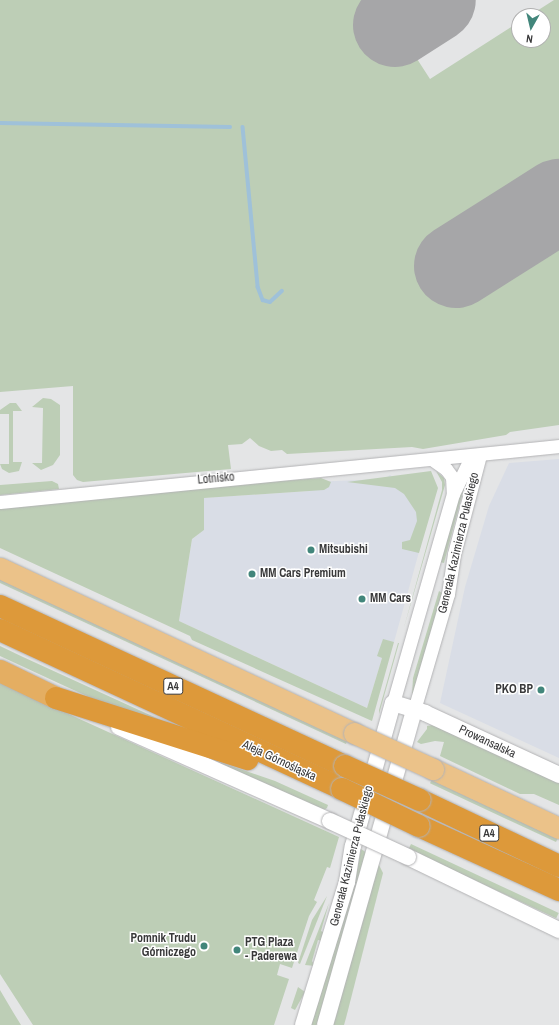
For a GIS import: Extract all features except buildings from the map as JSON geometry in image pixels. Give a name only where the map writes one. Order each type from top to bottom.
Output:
[{"type":"highway","name":"A4","points":[[0,606],[420,800],[559,866]]},
{"type":"highway","name":"Aleja Górnośląska","points":[[0,630],[559,890]]},
{"type":"highway","points":[[0,671],[56,698],[342,789]]},
{"type":"main road","points":[[0,568],[559,828]]},
{"type":"street","name":"Lotnisko","points":[[0,502],[433,460],[460,454],[480,455],[559,446]]},
{"type":"street","name":"Generała Kazimierza Pułaskiego","points":[[303,1025],[347,882],[353,846],[454,494],[468,462],[480,455]]},
{"type":"street","name":"Generała Kazimierza Pułaskiego","points":[[324,1025],[448,594],[454,554],[480,455]]},
{"type":"street","points":[[433,460],[446,469],[452,477],[454,494]]},
{"type":"street","points":[[56,698],[330,821],[514,907],[559,930]]},
{"type":"street","name":"Prowansalska","points":[[393,703],[414,710],[559,775]]},
{"type":"shaded area","points":[[559,459],[559,758],[440,703],[465,587],[489,506],[509,463]]},
{"type":"shaded area","points":[[390,475],[432,505],[394,642],[383,640],[378,656],[382,658],[367,708],[179,621],[192,539],[204,530],[203,498],[310,491],[311,482],[384,479]]},
{"type":"green space","points":[[0,0],[379,0],[430,79],[511,27],[511,48],[551,48],[551,8],[542,8],[554,0],[559,0],[559,164],[433,243],[465,296],[559,236],[559,425],[510,432],[506,435],[423,449],[412,447],[287,454],[282,450],[271,451],[259,446],[250,438],[242,444],[228,445],[231,469],[83,482],[77,480],[73,475],[73,386],[0,392]]},
{"type":"green space","points":[[43,398],[51,399],[60,405],[60,455],[53,465],[41,470],[32,463],[42,463],[43,408],[32,407]]},
{"type":"green space","points":[[10,403],[16,403],[22,411],[13,411],[13,462],[22,462],[19,471],[9,473],[2,469],[0,464],[9,464],[9,414],[0,414],[0,410]]},
{"type":"green space","points":[[431,471],[438,488],[419,553],[402,549],[402,542],[410,540],[417,521],[416,512],[404,494],[395,488],[347,482]]},
{"type":"green space","points":[[436,471],[444,478],[445,485],[403,631],[442,490],[442,482]]},
{"type":"green space","points":[[460,475],[467,477],[444,563],[437,561]]},
{"type":"green space","points":[[321,478],[331,482],[329,487],[324,490],[204,498],[204,530],[192,539],[179,621],[367,708],[382,658],[377,656],[383,639],[394,642],[372,721],[192,640],[190,636],[0,548],[0,508],[203,487]]},
{"type":"green space","points":[[52,481],[58,484],[59,489],[0,495],[0,485]]},
{"type":"green space","points":[[0,576],[348,739],[346,744],[0,583]]},
{"type":"green space","points":[[439,591],[442,593],[412,696],[413,678]]},
{"type":"green space","points":[[399,643],[379,714],[379,710]]},
{"type":"green space","points":[[0,646],[187,732],[98,701],[67,687],[0,656]]},
{"type":"green space","points":[[0,679],[73,716],[339,837],[330,868],[327,867],[314,900],[317,902],[309,916],[292,968],[280,964],[277,975],[289,979],[274,1025],[33,1025],[0,974]]},
{"type":"green space","points":[[433,725],[559,782],[559,805],[534,794],[520,794],[440,756],[444,742],[435,741],[421,744],[417,742],[427,729],[427,726]]},
{"type":"green space","points":[[208,758],[275,781],[328,805],[327,808],[324,810]]},
{"type":"green space","points":[[433,777],[559,836],[556,842],[430,783]]},
{"type":"green space","points":[[411,844],[559,913],[556,918],[408,849]]},
{"type":"green space","points":[[361,849],[367,853],[318,1025],[311,1025],[355,883]]},
{"type":"green space","points":[[378,863],[383,873],[346,1018],[344,1025],[332,1025]]},
{"type":"green space","points":[[327,896],[300,964],[298,963],[312,920]]},
{"type":"green space","points":[[329,903],[321,931],[325,933],[322,941],[318,940],[312,961],[315,966],[305,965]]},
{"type":"green space","points":[[298,987],[305,992],[295,1010],[291,1008]]},
{"type":"green space","points":[[0,990],[13,1012],[21,1025],[0,1025]]},
{"type":"waterway","points":[[0,123],[230,127]]},
{"type":"waterway","points":[[243,127],[258,287],[263,300],[270,302],[282,291]]},
{"type":"runway","points":[[395,25],[434,0]]},
{"type":"runway","points":[[456,266],[559,201]]},
{"type":"place","name":"Mitsubishi","points":[[311,550]]},
{"type":"place","name":"MM Cars Premium","points":[[252,574]]},
{"type":"place","name":"MM Cars","points":[[362,599]]},
{"type":"place","name":"PKO BP","points":[[541,690]]},
{"type":"place","name":"Pomnik Trudu Górniczego","points":[[204,946]]},
{"type":"place","name":"PTG Plaza - Paderewa","points":[[237,950]]}]
